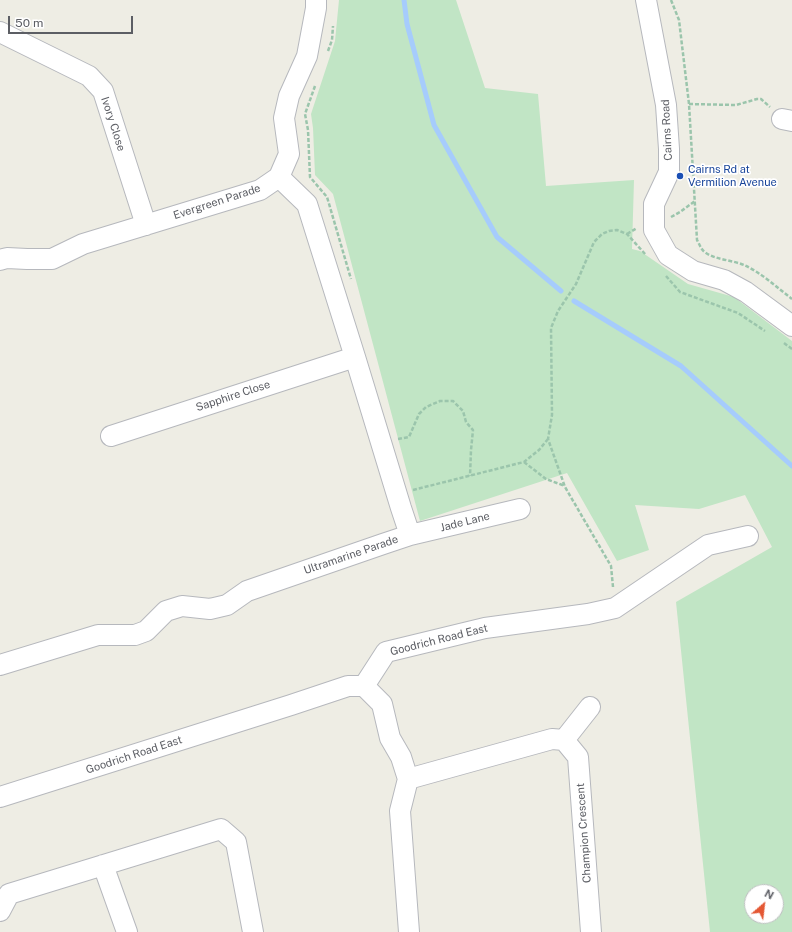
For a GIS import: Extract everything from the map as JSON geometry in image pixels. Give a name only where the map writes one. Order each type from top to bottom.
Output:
[{"type":"street","name":"Evergreen Parade","points":[[0,260],[7,258],[52,259],[84,244],[260,190],[278,177],[289,154],[284,118],[290,96],[307,56],[316,8],[316,0]]},
{"type":"street","name":"Cairns Road","points":[[646,0],[666,105],[669,149],[668,172],[654,204],[654,230],[668,255],[693,271],[724,280],[740,289],[787,334]]},
{"type":"street","name":"Ivory Close","points":[[0,32],[89,76],[103,91],[146,225]]},
{"type":"street","name":"Ultramarine Parade","points":[[0,665],[98,635],[135,635],[146,631],[166,611],[182,606],[210,609],[227,605],[247,591],[410,535],[307,204],[278,177]]},
{"type":"street","name":"Sapphire Close","points":[[111,436],[355,357]]},
{"type":"street","name":"Jade Lane","points":[[410,535],[520,509]]},
{"type":"street","name":"Goodrich Road East","points":[[0,797],[348,686],[364,686],[386,652],[485,628],[588,614],[615,608],[708,545],[748,536]]},
{"type":"street","points":[[364,686],[382,704],[390,738],[401,757],[408,779],[400,811],[409,932]]},
{"type":"street","points":[[408,779],[552,740],[564,740],[590,707]]},
{"type":"street","name":"Champion Crescent","points":[[564,740],[578,757],[591,932]]},
{"type":"street","points":[[0,911],[9,894],[221,829],[236,842],[253,932]]},
{"type":"street","points":[[103,865],[127,932]]},
{"type":"path","points":[[671,0],[679,20],[689,104],[697,240],[701,249],[705,252],[710,255],[744,265],[756,272],[792,299]]},
{"type":"path","points":[[326,55],[332,40],[333,20]]},
{"type":"path","points":[[316,84],[305,114],[308,130],[310,177],[327,197],[352,280]]},
{"type":"path","points":[[689,104],[736,105],[761,99],[787,120]]},
{"type":"path","points":[[615,608],[611,566],[565,486],[548,439],[552,415],[551,328],[558,311],[576,284],[594,242],[602,234],[617,230],[627,234],[648,257]]},
{"type":"path","points":[[664,274],[680,292],[738,313],[770,334]]},
{"type":"path","points":[[787,334],[792,348]]},
{"type":"path","points":[[396,432],[398,439],[409,436],[419,414],[426,407],[440,401],[453,401],[463,411],[466,422],[473,430],[470,476]]},
{"type":"path","points":[[401,508],[413,503],[411,491],[416,488],[524,462],[539,450],[548,439]]},
{"type":"path","points":[[524,462],[546,479],[565,486]]},
{"type":"green space","points":[[339,0],[456,0],[485,88],[538,94],[546,186],[634,180],[632,249],[640,251],[688,284],[734,297],[792,341],[792,932],[710,932],[676,602],[772,547],[745,495],[699,509],[635,505],[649,550],[617,561],[567,473],[420,521],[333,194],[315,175],[311,114],[335,41]]},
{"type":"waterway","points":[[404,0],[407,24],[434,125],[497,237],[561,291]]},
{"type":"waterway","points":[[574,301],[681,366],[792,466]]},
{"type":"place","name":"Cairns Rd at Vermilion Avenue","points":[[680,176]]}]
